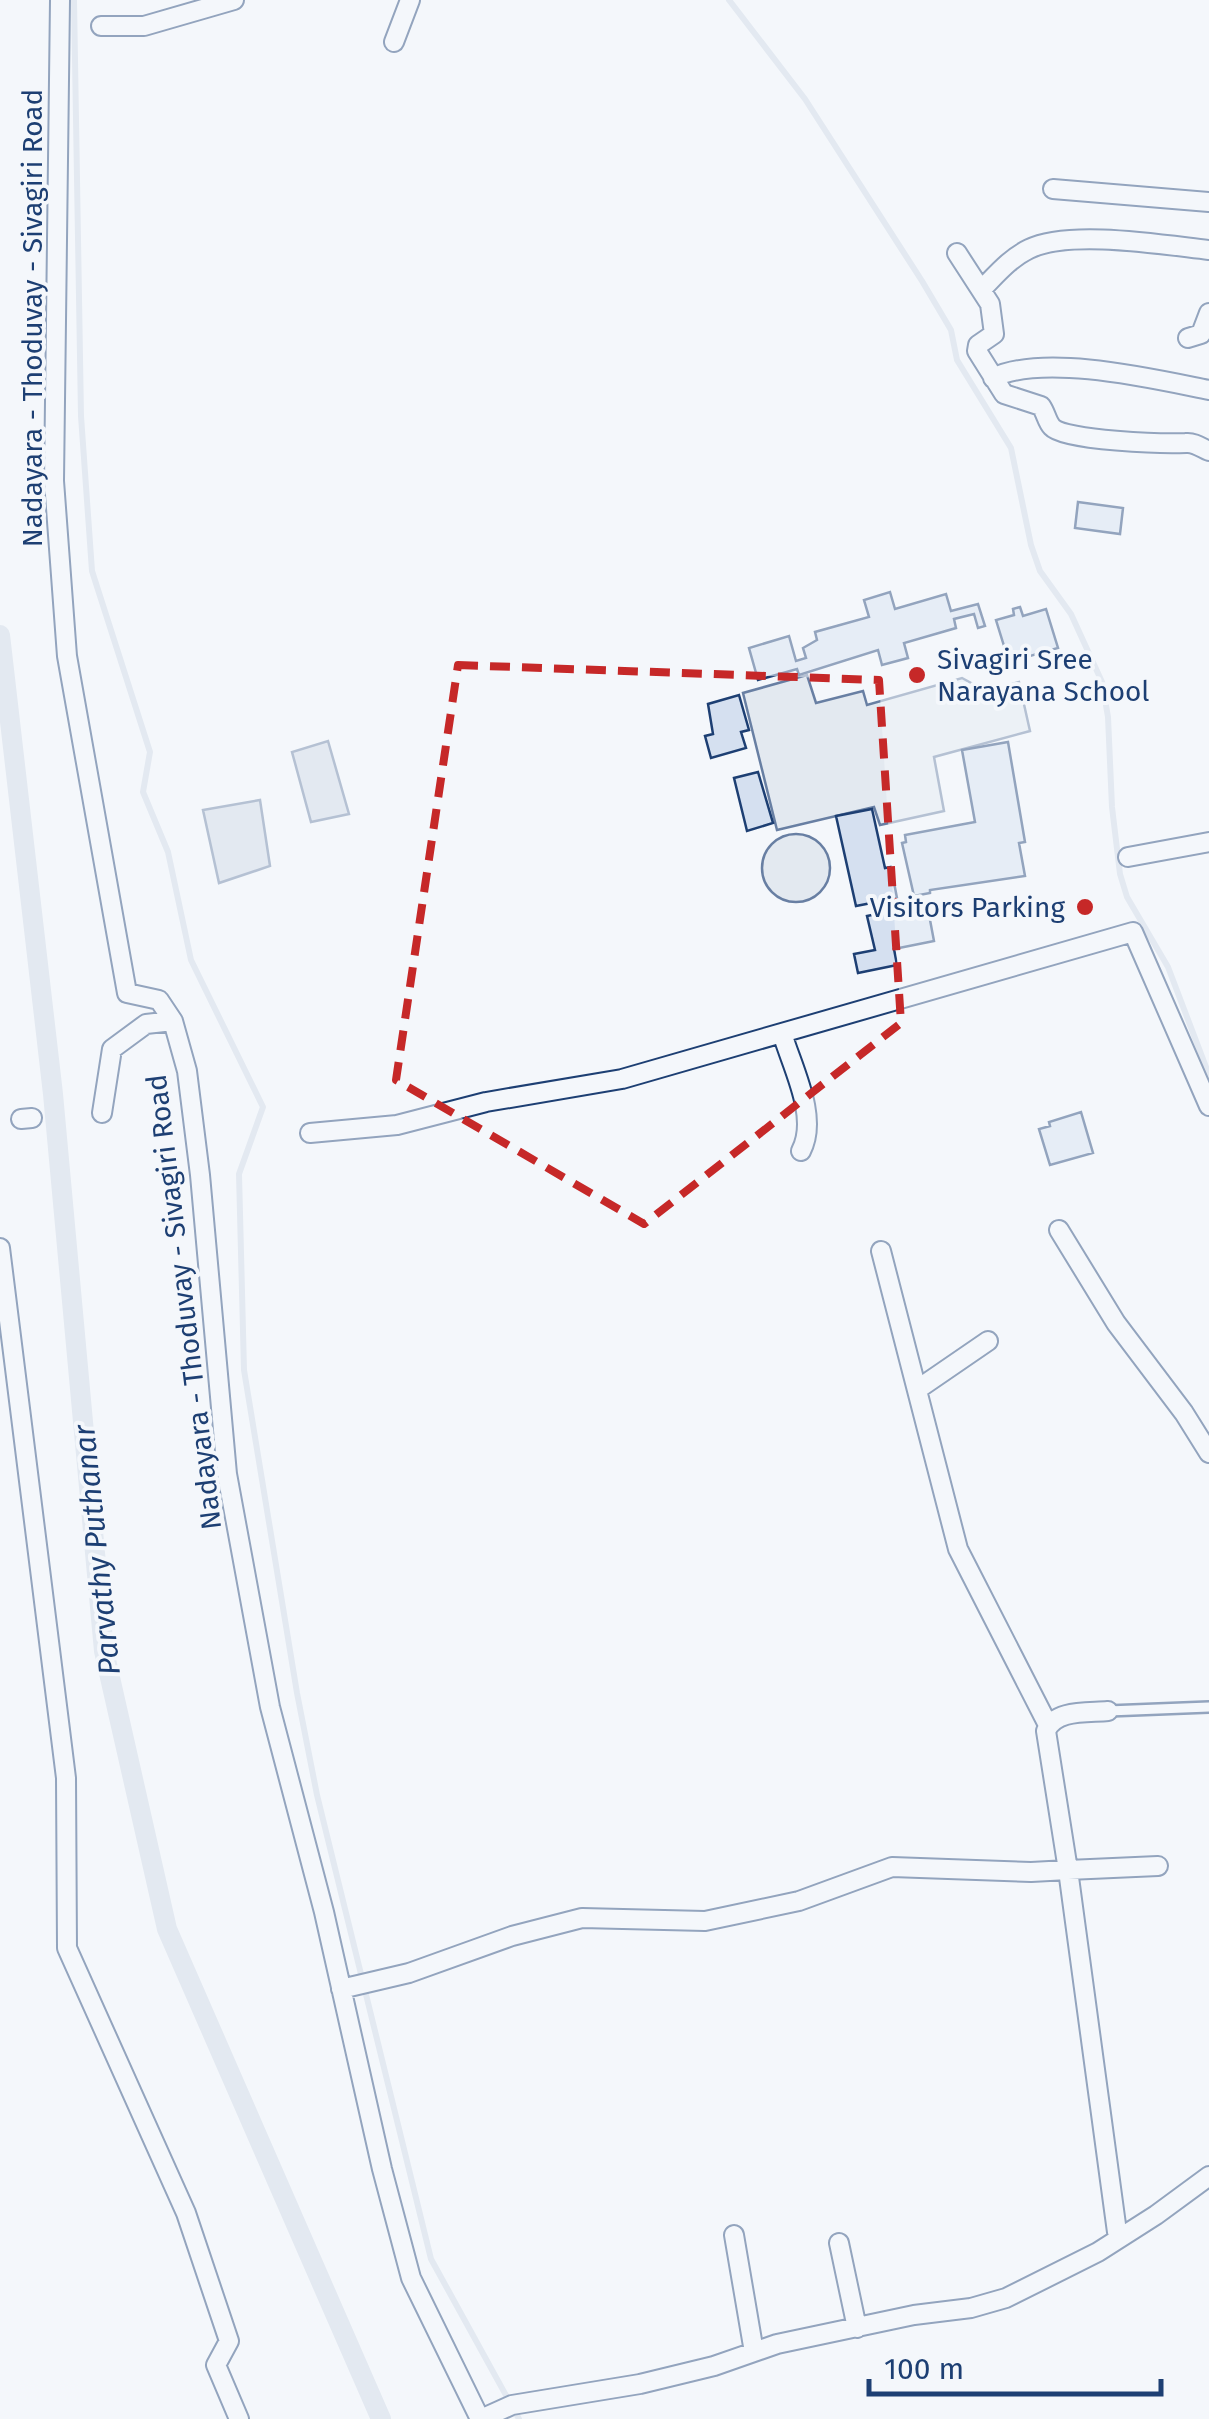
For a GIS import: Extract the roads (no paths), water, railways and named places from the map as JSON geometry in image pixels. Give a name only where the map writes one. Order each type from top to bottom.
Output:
[{"type":"street","name":"Nadayara - Thoduvay - Sivagiri Road","points":[[60,0],[54,482],[67,656],[127,993],[159,1000],[173,1021],[188,1071],[227,1474],[270,1707],[411,2278],[480,2419]]},
{"type":"street","points":[[101,26],[160,22],[234,0]]},
{"type":"street","points":[[394,42],[410,0]]},
{"type":"street","points":[[1053,189],[1209,202]]},
{"type":"street","points":[[981,290],[1021,253],[1050,242],[1130,241],[1209,250]]},
{"type":"street","points":[[956,253],[992,309],[995,331],[978,345],[977,351],[1005,395],[1043,408],[1058,432],[1118,442],[1172,446],[1191,443],[1209,451]]},
{"type":"street","points":[[1188,338],[1201,334],[1209,313]]},
{"type":"street","points":[[993,378],[1026,368],[1061,368],[1209,390]]},
{"type":"street","points":[[1128,858],[1209,842]]},
{"type":"street","points":[[310,1133],[397,1126],[486,1102],[622,1078],[1134,932],[1209,1106]]},
{"type":"street","points":[[102,1113],[112,1049],[146,1024],[173,1021]]},
{"type":"street","points":[[782,1033],[807,1117],[808,1134],[802,1151]]},
{"type":"street","points":[[1060,1230],[1116,1323],[1209,1453]]},
{"type":"street","points":[[0,1248],[66,1778],[67,1948],[186,2212],[229,2340],[216,2365],[238,2419]]},
{"type":"street","points":[[882,1251],[958,1549],[1048,1725]]},
{"type":"street","points":[[918,1389],[988,1341]]},
{"type":"street","points":[[1108,1711],[1059,1716],[1048,1725],[1046,1734],[1117,2232]]},
{"type":"street","points":[[342,1988],[409,1974],[512,1936],[582,1918],[705,1920],[798,1901],[892,1867],[1030,1872],[1158,1866]]},
{"type":"street","points":[[480,2419],[512,2405],[640,2384],[914,2314],[971,2308],[1006,2298],[1098,2252],[1156,2216],[1209,2176]]},
{"type":"street","points":[[734,2235],[754,2352]]},
{"type":"street","points":[[839,2243],[857,2328]]},
{"type":"lane","points":[[1108,1711],[1209,1707]]},
{"type":"waterway","points":[[74,0],[81,416],[92,571],[150,752],[143,792],[168,852],[191,960],[263,1107],[239,1174],[244,1370],[297,1693],[317,1795],[431,2259],[519,2419]]},
{"type":"waterway","points":[[729,0],[805,99],[922,281],[951,330],[957,360],[1011,448],[1040,571],[1071,614],[1102,682],[1108,717],[1112,807],[1120,874],[1127,897],[1168,967],[1209,1075]]},
{"type":"waterway","name":"Parvathy Puthanar","points":[[0,635],[53,1094],[104,1651],[167,1929],[381,2419]]},
{"type":"place","name":"Sivagiri Sree Narayana School","points":[[917,675]]},
{"type":"place","name":"Visitors Parking","points":[[1085,907]]}]
